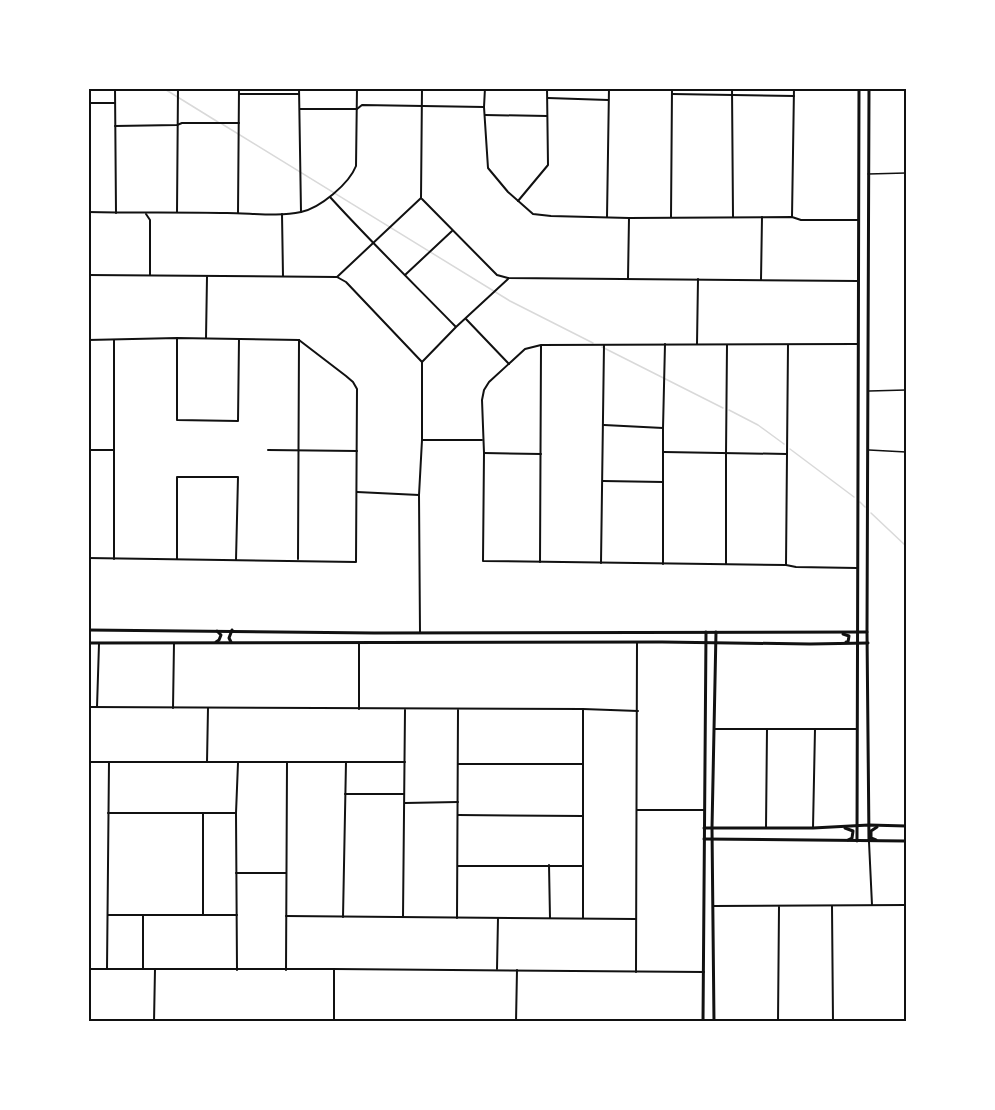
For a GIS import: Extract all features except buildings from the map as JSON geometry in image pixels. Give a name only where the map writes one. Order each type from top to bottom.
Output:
[{"type":"street","points":[[115,88],[116,213]]},
{"type":"street","points":[[177,212],[178,88]]},
{"type":"street","points":[[238,88],[238,213]]},
{"type":"street","points":[[299,88],[301,212]]},
{"type":"street","points":[[88,212],[282,214],[317,207],[351,175],[356,166],[357,88]]},
{"type":"street","points":[[422,88],[422,198],[497,275],[508,278],[858,281]]},
{"type":"street","points":[[485,88],[488,168],[503,186],[533,214],[629,218],[733,216],[792,217],[801,220],[859,220]]},
{"type":"street","points":[[518,201],[548,165],[547,88]]},
{"type":"street","points":[[607,217],[609,88]]},
{"type":"street","points":[[671,217],[672,88]]},
{"type":"street","points":[[732,88],[733,216]]},
{"type":"street","points":[[792,217],[794,88]]},
{"type":"street","points":[[857,841],[859,88]]},
{"type":"street","points":[[869,88],[867,632],[869,841],[872,905]]},
{"type":"street","points":[[238,94],[299,94]]},
{"type":"street","points":[[672,94],[794,96]]},
{"type":"street","points":[[547,98],[608,100]]},
{"type":"street","points":[[88,103],[115,103]]},
{"type":"street","points":[[300,109],[357,109],[362,105],[484,107]]},
{"type":"street","points":[[485,115],[547,116]]},
{"type":"street","points":[[115,126],[239,123]]},
{"type":"street","points":[[330,197],[372,243],[456,327]]},
{"type":"street","points":[[337,277],[422,198]]},
{"type":"street","points":[[146,214],[150,220],[150,276]]},
{"type":"street","points":[[282,214],[283,276]]},
{"type":"street","points":[[761,280],[762,217]]},
{"type":"street","points":[[628,279],[629,218]]},
{"type":"street","points":[[405,275],[453,231]]},
{"type":"street","points":[[88,275],[337,277],[346,282],[422,362],[419,495],[420,632]]},
{"type":"street","points":[[206,338],[207,277]]},
{"type":"street","points":[[422,362],[508,278]]},
{"type":"street","points":[[697,344],[698,279]]},
{"type":"street","points":[[466,318],[508,364]]},
{"type":"street","points":[[177,338],[177,420],[238,421],[239,339]]},
{"type":"street","points":[[88,340],[177,338],[299,340],[346,376],[357,389],[356,562],[88,558]]},
{"type":"street","points":[[114,339],[114,559]]},
{"type":"street","points":[[298,561],[299,340]]},
{"type":"street","points":[[663,564],[664,344]]},
{"type":"street","points":[[726,564],[727,344]]},
{"type":"street","points":[[786,565],[788,344]]},
{"type":"street","points":[[857,344],[541,345],[525,349],[508,364],[489,382],[482,400],[483,561],[857,568]]},
{"type":"street","points":[[540,562],[541,345]]},
{"type":"street","points":[[601,563],[604,345]]},
{"type":"street","points":[[604,425],[663,428]]},
{"type":"street","points":[[422,440],[483,440]]},
{"type":"street","points":[[88,450],[113,450]]},
{"type":"street","points":[[268,450],[357,451]]},
{"type":"street","points":[[663,452],[787,454]]},
{"type":"street","points":[[484,453],[541,454]]},
{"type":"street","points":[[177,559],[177,477],[238,477],[236,560]]},
{"type":"street","points":[[603,481],[663,482]]},
{"type":"street","points":[[357,492],[419,495]]},
{"type":"street","points":[[88,630],[867,632]]},
{"type":"street","points":[[215,643],[221,635],[216,630]]},
{"type":"street","points":[[232,630],[229,638],[232,642]]},
{"type":"street","points":[[703,1022],[706,632]]},
{"type":"street","points":[[714,1022],[712,828],[716,632]]},
{"type":"street","points":[[838,632],[849,636],[848,642],[839,644]]},
{"type":"street","points":[[88,642],[868,643]]},
{"type":"street","points":[[98,707],[99,642]]},
{"type":"street","points":[[636,972],[637,642]]},
{"type":"street","points":[[173,708],[174,643]]},
{"type":"street","points":[[359,643],[359,709]]},
{"type":"street","points":[[706,657],[711,655],[715,661]]},
{"type":"street","points":[[88,707],[638,711]]},
{"type":"street","points":[[207,762],[208,708]]},
{"type":"street","points":[[403,917],[405,709]]},
{"type":"street","points":[[583,709],[583,918]]},
{"type":"street","points":[[457,918],[458,710]]},
{"type":"street","points":[[714,729],[857,729]]},
{"type":"street","points":[[766,828],[767,729]]},
{"type":"street","points":[[813,828],[815,729]]},
{"type":"street","points":[[107,969],[109,761]]},
{"type":"street","points":[[88,762],[405,762]]},
{"type":"street","points":[[237,970],[238,762]]},
{"type":"street","points":[[286,970],[287,762]]},
{"type":"street","points":[[343,917],[346,762]]},
{"type":"street","points":[[458,764],[583,764]]},
{"type":"street","points":[[345,794],[404,794]]},
{"type":"street","points":[[405,803],[458,802]]},
{"type":"street","points":[[637,810],[705,811]]},
{"type":"street","points":[[705,811],[708,820],[713,810]]},
{"type":"street","points":[[108,813],[236,813]]},
{"type":"street","points":[[203,813],[203,915]]},
{"type":"street","points":[[458,815],[583,816]]},
{"type":"street","points":[[879,826],[871,831],[871,838],[879,841]]},
{"type":"street","points":[[704,828],[906,826]]},
{"type":"street","points":[[843,841],[852,838],[852,831],[844,828]]},
{"type":"street","points":[[705,839],[906,841]]},
{"type":"street","points":[[705,857],[706,846],[711,846],[712,858]]},
{"type":"street","points":[[549,865],[549,918]]},
{"type":"street","points":[[458,866],[583,866]]},
{"type":"street","points":[[236,873],[286,873]]},
{"type":"street","points":[[713,906],[906,905]]},
{"type":"street","points":[[778,1022],[779,906]]},
{"type":"street","points":[[832,906],[833,1022]]},
{"type":"street","points":[[108,915],[237,915]]},
{"type":"street","points":[[143,915],[143,969]]},
{"type":"street","points":[[286,916],[636,919]]},
{"type":"street","points":[[497,970],[498,918]]},
{"type":"street","points":[[88,969],[704,972]]},
{"type":"street","points":[[154,1022],[155,969]]},
{"type":"street","points":[[334,969],[334,1022]]},
{"type":"street","points":[[516,1022],[517,970]]},
{"type":"lane","points":[[868,174],[906,173]]},
{"type":"lane","points":[[868,391],[906,390]]},
{"type":"lane","points":[[868,450],[906,452]]},
{"type":"waterway","points":[[163,88],[218,122]]},
{"type":"waterway","points":[[222,124],[510,301],[593,343]]},
{"type":"waterway","points":[[602,347],[723,408]]},
{"type":"waterway","points":[[729,410],[758,425],[784,444]]},
{"type":"waterway","points":[[790,449],[854,497]]},
{"type":"waterway","points":[[860,502],[865,507]]},
{"type":"waterway","points":[[871,513],[906,546]]}]
